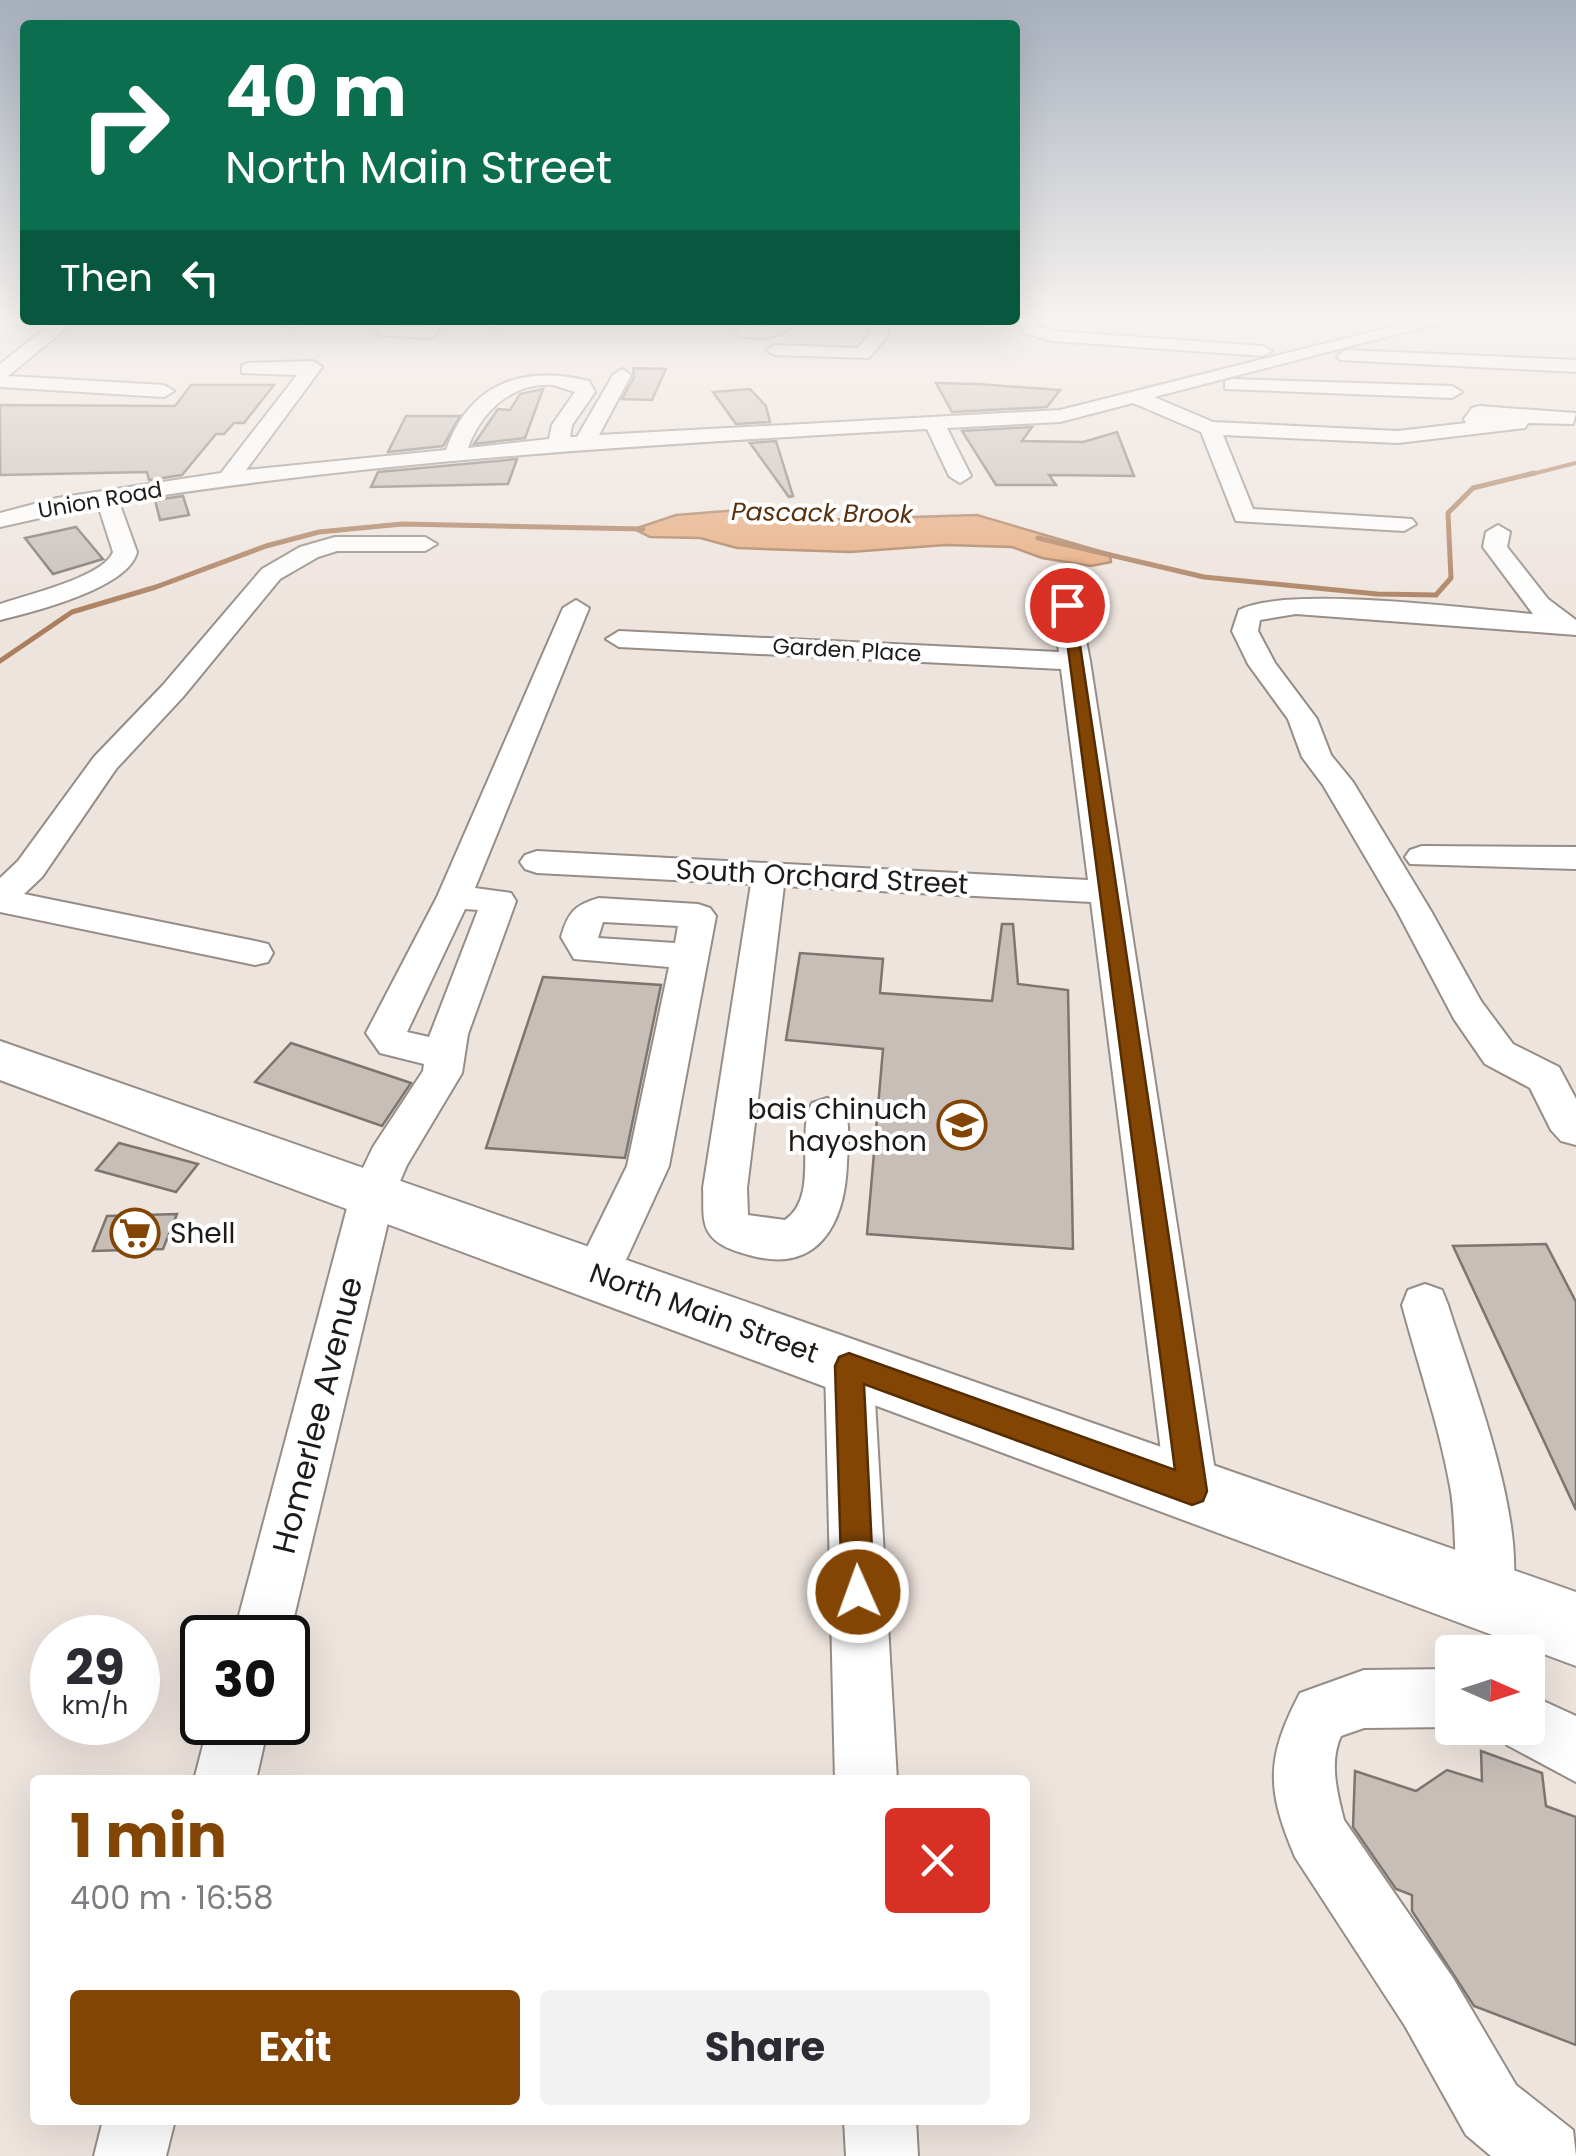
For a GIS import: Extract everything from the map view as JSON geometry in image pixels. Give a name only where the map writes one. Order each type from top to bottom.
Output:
[{"type":"main road","name":"North Main Street","points":[[0,1060],[1576,1630]]},
{"type":"street","points":[[228,478],[273,420]]},
{"type":"street","points":[[454,455],[458,440],[474,420]]},
{"type":"street","points":[[558,444],[566,420]]},
{"type":"street","points":[[585,442],[606,420]]},
{"type":"street","name":"Union Road","points":[[0,520],[61,504],[228,478],[585,442],[655,428],[995,420]]},
{"type":"street","points":[[1189,420],[1210,428],[1379,436],[1448,434],[1484,424],[1515,426],[1516,420]]},
{"type":"street","points":[[934,423],[960,476]]},
{"type":"street","points":[[1210,428],[1244,516],[1404,524]]},
{"type":"street","points":[[0,493],[50,497],[61,504]]},
{"type":"street","points":[[0,612],[105,574],[120,564],[125,550],[106,497]]},
{"type":"street","points":[[1498,532],[1495,547],[1566,626]]},
{"type":"street","points":[[0,899],[30,869],[105,763],[173,691],[271,574],[309,552],[334,544],[425,544]]},
{"type":"street","points":[[1062,576],[1192,1491]]},
{"type":"street","points":[[1566,626],[1296,606],[1263,608],[1248,616],[1245,631],[1262,664],[1302,719],[1317,757],[1337,782],[1467,1009],[1499,1054],[1545,1078],[1571,1124]]},
{"type":"street","points":[[446,1055],[394,1043],[386,1034],[454,898],[576,608]]},
{"type":"street","name":"Garden Place","points":[[618,639],[1076,661]]},
{"type":"street","points":[[1422,857],[1576,858]]},
{"type":"street","name":"South Orchard Street","points":[[536,862],[1108,892]]},
{"type":"street","points":[[597,1274],[648,1166],[706,871]]},
{"type":"street","points":[[769,874],[725,1188],[726,1223],[740,1236],[788,1242],[806,1231],[821,1211],[827,1114]]},
{"type":"street","name":"Homerlee Avenue","points":[[267,1615],[373,1193],[388,1159],[442,1073],[449,1034],[499,901],[454,898]]},
{"type":"street","points":[[0,899],[255,953]]},
{"type":"street","points":[[691,956],[587,950],[579,937],[585,916],[598,910],[698,916]]},
{"type":"street","points":[[1425,1305],[1482,1510],[1488,1557],[1486,1597]]},
{"type":"street","points":[[849,1366],[866,1775]]},
{"type":"street","points":[[1435,1698],[1364,1699],[1321,1714],[1305,1746],[1305,1790],[1317,1835],[1429,2002],[1492,2110],[1547,2156]]},
{"type":"street","points":[[1545,1732],[1576,1752]]},
{"type":"street","points":[[226,1775],[233,1745]]},
{"type":"street","points":[[130,2156],[138,2125]]},
{"type":"street","points":[[880,2125],[882,2156]]},
{"type":"shaded area","points":[[764,508],[814,520],[977,515],[1110,554],[1111,562],[1091,566],[1042,558],[1012,547],[946,545],[850,552],[737,548],[700,538],[650,537],[634,529],[676,515]]},
{"type":"building","points":[[0,420],[247,420],[234,423],[224,434],[216,434],[182,475],[149,480],[147,472],[0,475]]},
{"type":"building","points":[[404,420],[458,420],[443,446],[388,452]]},
{"type":"building","points":[[491,420],[532,420],[525,438],[474,444]]},
{"type":"building","points":[[733,420],[770,422],[736,424]]},
{"type":"building","points":[[1032,427],[1022,441],[1083,442],[1117,432],[1134,476],[1049,475],[1056,485],[996,485],[962,431]]},
{"type":"building","points":[[776,441],[793,496],[789,497],[750,443]]},
{"type":"building","points":[[517,459],[508,484],[371,487],[378,472]]},
{"type":"building","points":[[183,496],[189,515],[160,520],[155,500]]},
{"type":"building","points":[[76,527],[103,559],[53,574],[25,538]]},
{"type":"building","name":"bais chinuch hayoshon","points":[[1002,924],[1013,924],[1018,984],[1068,990],[1073,1249],[867,1234],[883,1049],[786,1040],[800,953],[883,959],[880,993],[992,1001]]},
{"type":"building","points":[[543,977],[661,985],[625,1158],[486,1148]]},
{"type":"building","points":[[291,1043],[411,1083],[382,1126],[255,1082]]},
{"type":"building","name":"Shell","points":[[119,1143],[198,1164],[176,1192],[96,1170]]},
{"type":"building","name":"Shell","points":[[177,1214],[163,1249],[93,1251],[107,1216]]},
{"type":"building","points":[[1546,1244],[1576,1302],[1576,1510],[1453,1246]]},
{"type":"building","points":[[1481,1751],[1542,1773],[1546,1806],[1576,1817],[1576,2045],[1474,2006],[1412,1911],[1412,1895],[1396,1889],[1353,1827],[1355,1771],[1416,1791],[1447,1770],[1482,1781]]},
{"type":"waterway","name":"Pascack Brook","points":[[1524,476],[1576,463]]},
{"type":"waterway","name":"Pascack Brook","points":[[1038,538],[1204,577],[1377,594],[1436,595],[1451,578],[1448,513],[1473,488],[1534,473]]},
{"type":"waterway","name":"Pascack Brook","points":[[0,661],[72,612],[156,587],[266,546],[319,532],[402,524],[643,529]]},
{"type":"place","name":"bais chinuch hayoshon","points":[[962,1125]]},
{"type":"place","name":"Shell","points":[[135,1233]]},
{"type":"route","points":[[858,1592],[849,1366],[1192,1491],[1067,605]]}]
